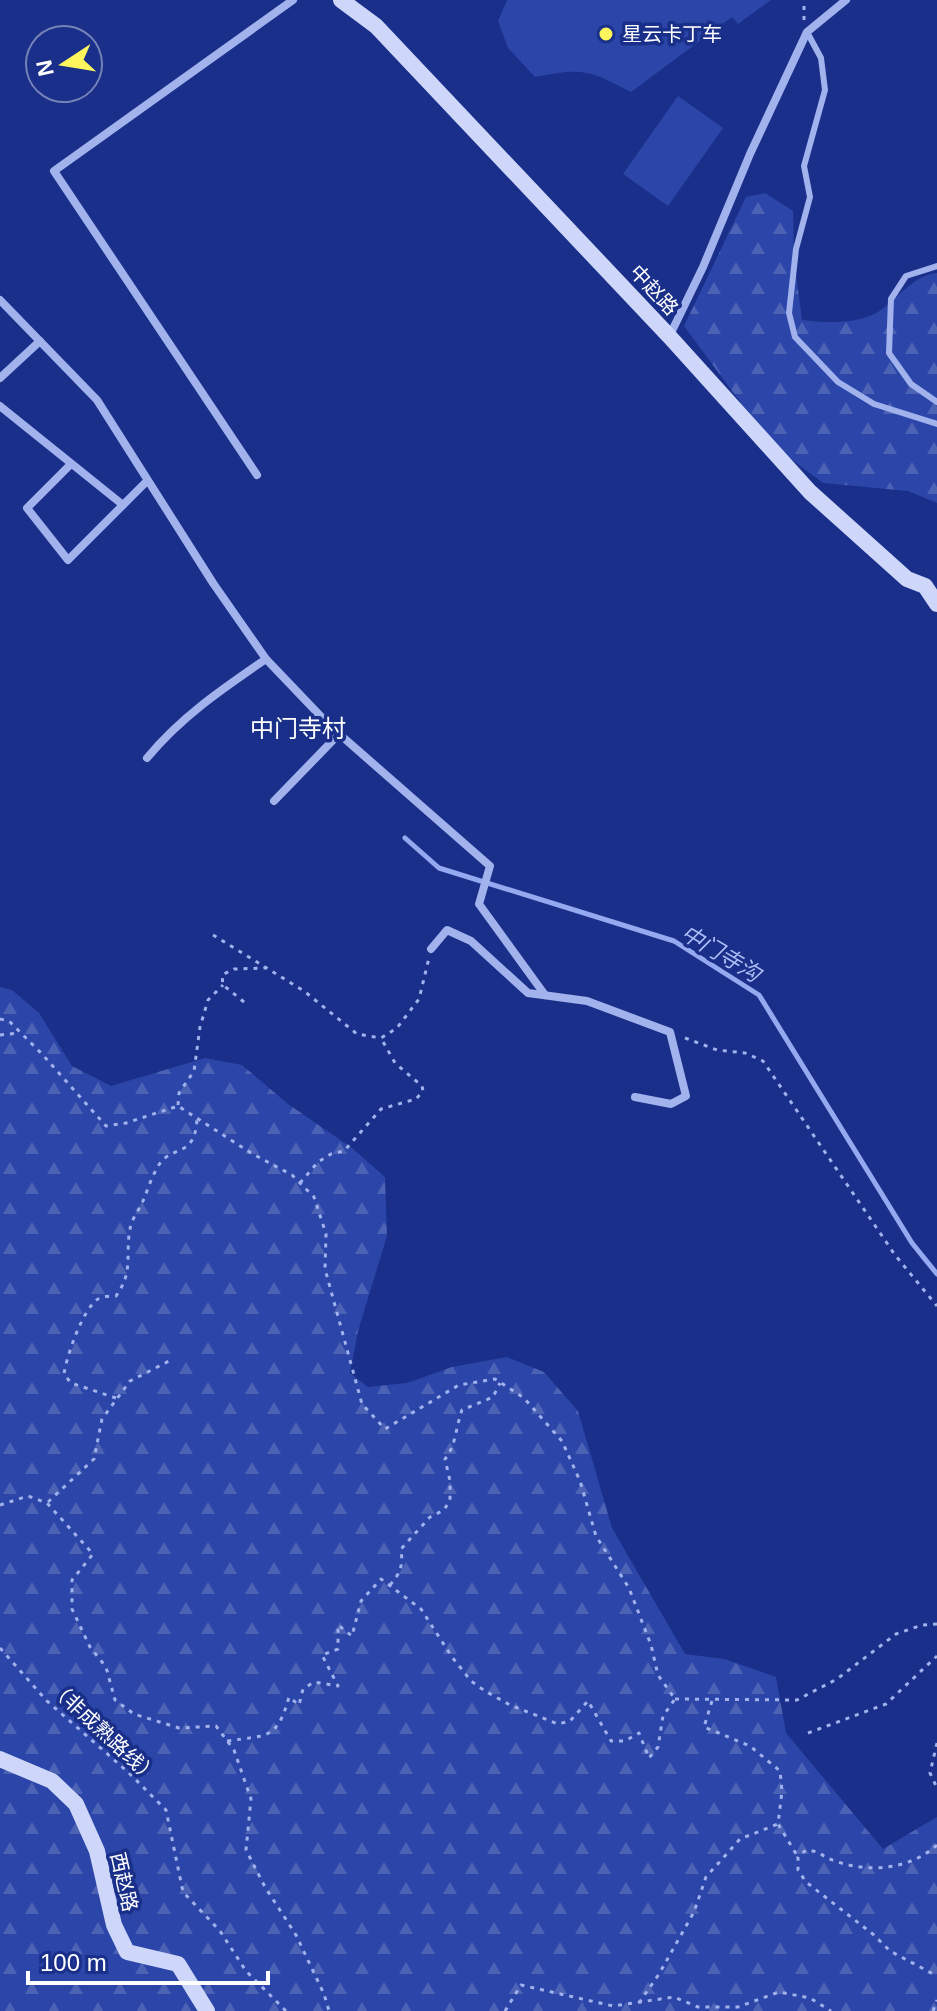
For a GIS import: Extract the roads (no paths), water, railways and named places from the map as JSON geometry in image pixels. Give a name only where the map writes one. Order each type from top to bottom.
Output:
[{"type":"street","points":[[257,475],[54,171],[293,0]]},
{"type":"street","name":"中赵路","points":[[341,0],[376,26],[669,336],[810,492],[907,579],[931,588],[937,604]]},
{"type":"street","points":[[669,336],[703,267],[750,154],[807,32],[846,0]]},
{"type":"street","points":[[0,300],[97,400],[266,659],[339,734],[490,866],[479,904],[545,995]]},
{"type":"street","points":[[0,378],[40,341]]},
{"type":"street","points":[[0,406],[123,505]]},
{"type":"street","points":[[71,464],[27,508],[68,560],[147,481]]},
{"type":"street","points":[[147,758],[169,731],[207,699],[266,659]]},
{"type":"street","points":[[274,801],[339,734]]},
{"type":"street","points":[[431,949],[447,930],[471,941],[528,993],[587,1001],[670,1032],[686,1096],[671,1104],[635,1097]]},
{"type":"street","name":"西赵路","points":[[0,1759],[52,1781],[76,1804],[97,1851],[114,1925],[127,1952],[178,1964],[207,2011]]},
{"type":"lane","points":[[807,32],[821,58],[825,90],[804,166],[810,197],[796,249],[789,313],[795,337],[838,382],[874,404],[937,424]]},
{"type":"lane","points":[[937,266],[906,276],[891,299],[889,353],[911,384],[937,402]]},
{"type":"waterway","name":"中门寺沟","points":[[405,838],[439,868],[674,941],[759,995],[912,1243],[937,1274]]},
{"type":"place","name":"星云卡丁车","points":[[606,34]]},
{"type":"district","name":"中门寺村","points":[[298,729]]}]
